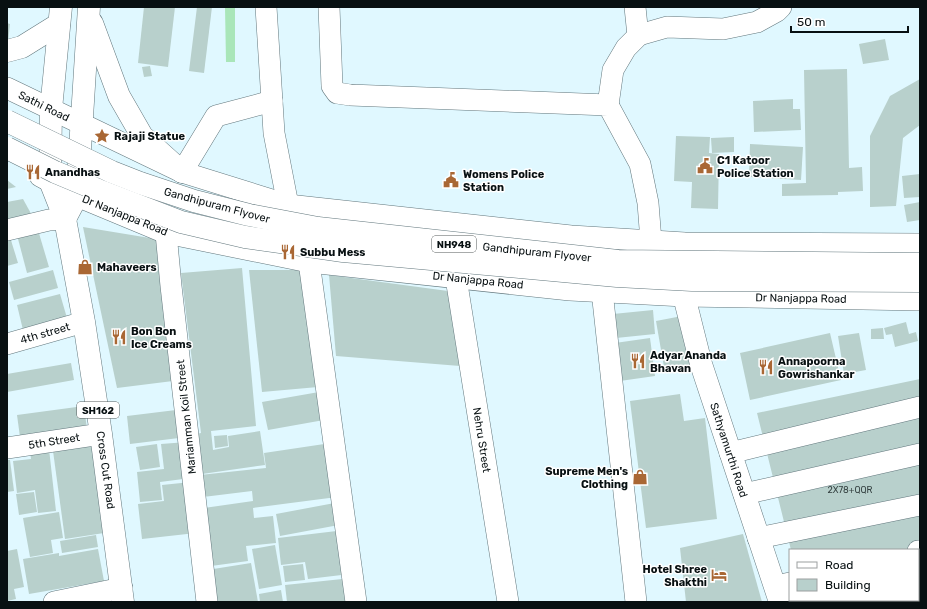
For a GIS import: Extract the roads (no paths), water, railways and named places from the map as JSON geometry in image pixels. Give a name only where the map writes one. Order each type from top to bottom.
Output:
[{"type":"main road","points":[[66,219],[77,196],[89,10]]},
{"type":"main road","points":[[89,10],[118,96],[142,136],[182,172]]},
{"type":"main road","points":[[7,51],[22,47],[60,16]]},
{"type":"main road","name":"SH162","points":[[60,16],[50,109],[50,181],[66,219]]},
{"type":"main road","name":"Gandhipuram Flyover","points":[[7,121],[112,172],[140,183],[194,201],[249,216],[318,228],[618,261],[920,264]]},
{"type":"main road","name":"Gandhipuram Flyover","points":[[7,148],[55,172],[181,222],[245,237],[343,251],[617,276],[692,280],[920,281]]},
{"type":"main road","name":"Cross Cut Road","points":[[66,219],[84,322],[101,434],[122,595]]},
{"type":"main road","name":"Sathyamurthi Road","points":[[651,241],[684,296],[701,364],[758,538],[782,590]]},
{"type":"street","points":[[266,7],[274,133],[288,205]]},
{"type":"street","points":[[329,7],[332,86],[337,93],[350,96],[608,104]]},
{"type":"street","points":[[635,7],[638,36]]},
{"type":"street","points":[[651,241],[648,203],[640,164],[608,104],[613,70],[626,48],[638,36],[667,27],[723,29],[757,22],[777,11],[781,7]]},
{"type":"street","name":"Sathi Road","points":[[7,88],[82,125]]},
{"type":"street","points":[[182,172],[216,116],[272,101]]},
{"type":"street","points":[[82,125],[182,172],[288,205],[534,232],[651,241],[685,243],[920,244]]},
{"type":"street","name":"Dr Nanjappa Road","points":[[7,159],[77,196],[166,233],[309,262],[456,278],[602,291],[684,296],[920,300]]},
{"type":"street","points":[[7,230],[49,220],[66,219]]},
{"type":"street","name":"Mariamman Koil Street","points":[[166,233],[207,602]]},
{"type":"street","points":[[309,262],[356,602]]},
{"type":"street","name":"Nehru Street","points":[[456,278],[508,602]]},
{"type":"street","points":[[602,291],[636,602]]},
{"type":"street","name":"4th street","points":[[7,344],[84,322]]},
{"type":"street","points":[[730,453],[920,407]]},
{"type":"street","name":"5th Street","points":[[7,448],[101,434]]},
{"type":"street","points":[[744,494],[920,454]]},
{"type":"street","points":[[758,538],[920,505]]},
{"type":"street","points":[[54,602],[122,595]]},
{"type":"place","name":"Rajaji Statue","points":[[102,136]]},
{"type":"place","name":"C1 Katoor Police Station","points":[[705,166]]},
{"type":"place","name":"Anandhas","points":[[33,172]]},
{"type":"place","name":"Womens Police Station","points":[[451,180]]},
{"type":"place","name":"Subbu Mess","points":[[288,252]]},
{"type":"place","name":"Mahaveers","points":[[85,267]]},
{"type":"place","name":"Bon Bon Ice Creams","points":[[119,337]]},
{"type":"place","name":"Adyar Ananda Bhavan","points":[[638,361]]},
{"type":"place","name":"Annapoorna Gowrishankar","points":[[766,367]]},
{"type":"place","name":"Supreme Men's Clothing","points":[[640,477]]},
{"type":"place","name":"Hotel Shree Shakthi","points":[[719,575]]}]
